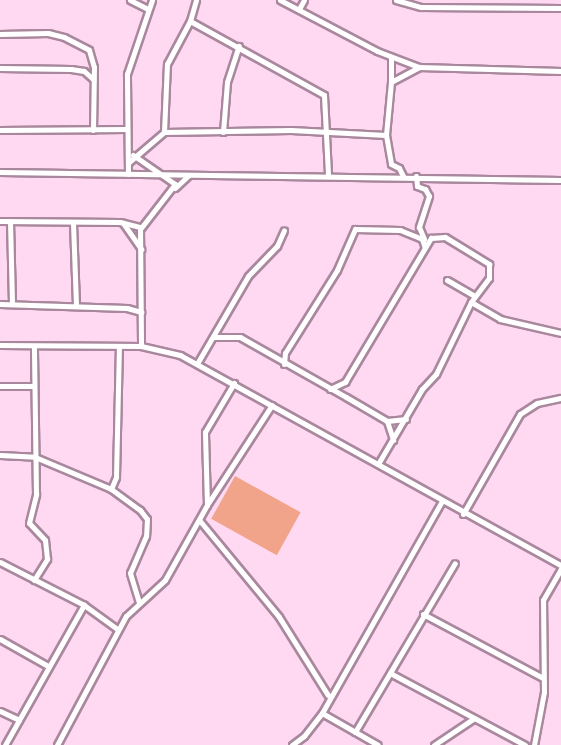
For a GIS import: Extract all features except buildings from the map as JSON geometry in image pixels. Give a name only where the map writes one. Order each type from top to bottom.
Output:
[{"type":"street","points":[[130,0],[148,9]]},
{"type":"street","points":[[128,174],[127,74],[152,0]]},
{"type":"street","points":[[164,132],[167,64],[190,21],[196,0]]},
{"type":"street","points":[[280,0],[391,57],[419,67],[561,71]]},
{"type":"street","points":[[299,9],[304,0]]},
{"type":"street","points":[[396,0],[420,7],[561,8]]},
{"type":"street","points":[[190,21],[320,90],[324,95],[323,131],[328,175]]},
{"type":"street","points":[[0,34],[64,37],[93,54],[93,130]]},
{"type":"street","points":[[223,132],[227,82],[239,46]]},
{"type":"street","points":[[391,57],[386,135],[391,164],[399,168],[403,176]]},
{"type":"street","points":[[391,82],[419,67]]},
{"type":"street","points":[[0,68],[71,69],[84,71],[94,80]]},
{"type":"street","points":[[0,130],[127,129]]},
{"type":"street","points":[[129,162],[164,132],[323,131],[386,135]]},
{"type":"street","points":[[129,149],[135,157],[174,181],[175,188]]},
{"type":"street","points":[[0,172],[416,176],[561,180]]},
{"type":"street","points":[[141,346],[143,253],[141,228],[189,175]]},
{"type":"street","points":[[416,176],[417,186],[425,189],[429,196],[419,227],[425,249]]},
{"type":"street","points":[[0,221],[135,223],[141,228]]},
{"type":"street","points":[[10,221],[12,304]]},
{"type":"street","points":[[73,223],[76,306]]},
{"type":"street","points":[[123,223],[143,253]]},
{"type":"street","points":[[284,363],[285,353],[337,270],[355,229],[391,229],[422,239],[446,237],[489,264],[492,274],[471,302],[436,374],[422,389],[378,464]]},
{"type":"street","points":[[198,363],[248,276],[277,246],[284,230]]},
{"type":"street","points":[[330,389],[345,382],[431,238]]},
{"type":"street","points":[[447,280],[475,296]]},
{"type":"street","points":[[471,302],[500,319],[561,333]]},
{"type":"street","points":[[0,304],[76,306],[141,312]]},
{"type":"street","points":[[213,337],[240,337],[387,421],[407,418]]},
{"type":"street","points":[[0,345],[141,346],[198,363],[463,514],[561,567],[543,600],[543,705],[534,745]]},
{"type":"street","points":[[34,346],[36,494],[29,523],[45,540],[46,559],[34,580]]},
{"type":"street","points":[[111,489],[116,477],[119,346]]},
{"type":"street","points":[[273,356],[285,353]]},
{"type":"street","points":[[207,505],[205,432],[234,382]]},
{"type":"street","points":[[345,382],[346,397]]},
{"type":"street","points":[[0,386],[34,386]]},
{"type":"street","points":[[463,514],[520,414],[537,403],[561,398]]},
{"type":"street","points":[[57,745],[117,629],[139,603],[165,580],[207,505],[272,405]]},
{"type":"street","points":[[387,421],[393,441]]},
{"type":"street","points":[[0,454],[35,457],[111,489],[132,502],[147,519],[146,536],[130,573],[139,603]]},
{"type":"street","points":[[292,745],[304,736],[322,713],[328,695],[442,501]]},
{"type":"street","points":[[200,521],[279,617],[328,695]]},
{"type":"street","points":[[0,562],[84,605],[117,629]]},
{"type":"street","points":[[356,732],[423,614],[455,563]]},
{"type":"street","points":[[5,745],[84,605]]},
{"type":"street","points":[[423,614],[543,678]]},
{"type":"street","points":[[0,639],[48,666]]},
{"type":"street","points":[[390,673],[525,745]]},
{"type":"street","points":[[0,711],[19,720]]},
{"type":"street","points":[[322,713],[378,745]]},
{"type":"street","points":[[434,745],[473,719]]},
{"type":"shaded area","points":[[235,476],[301,512],[277,555],[211,519]]}]
